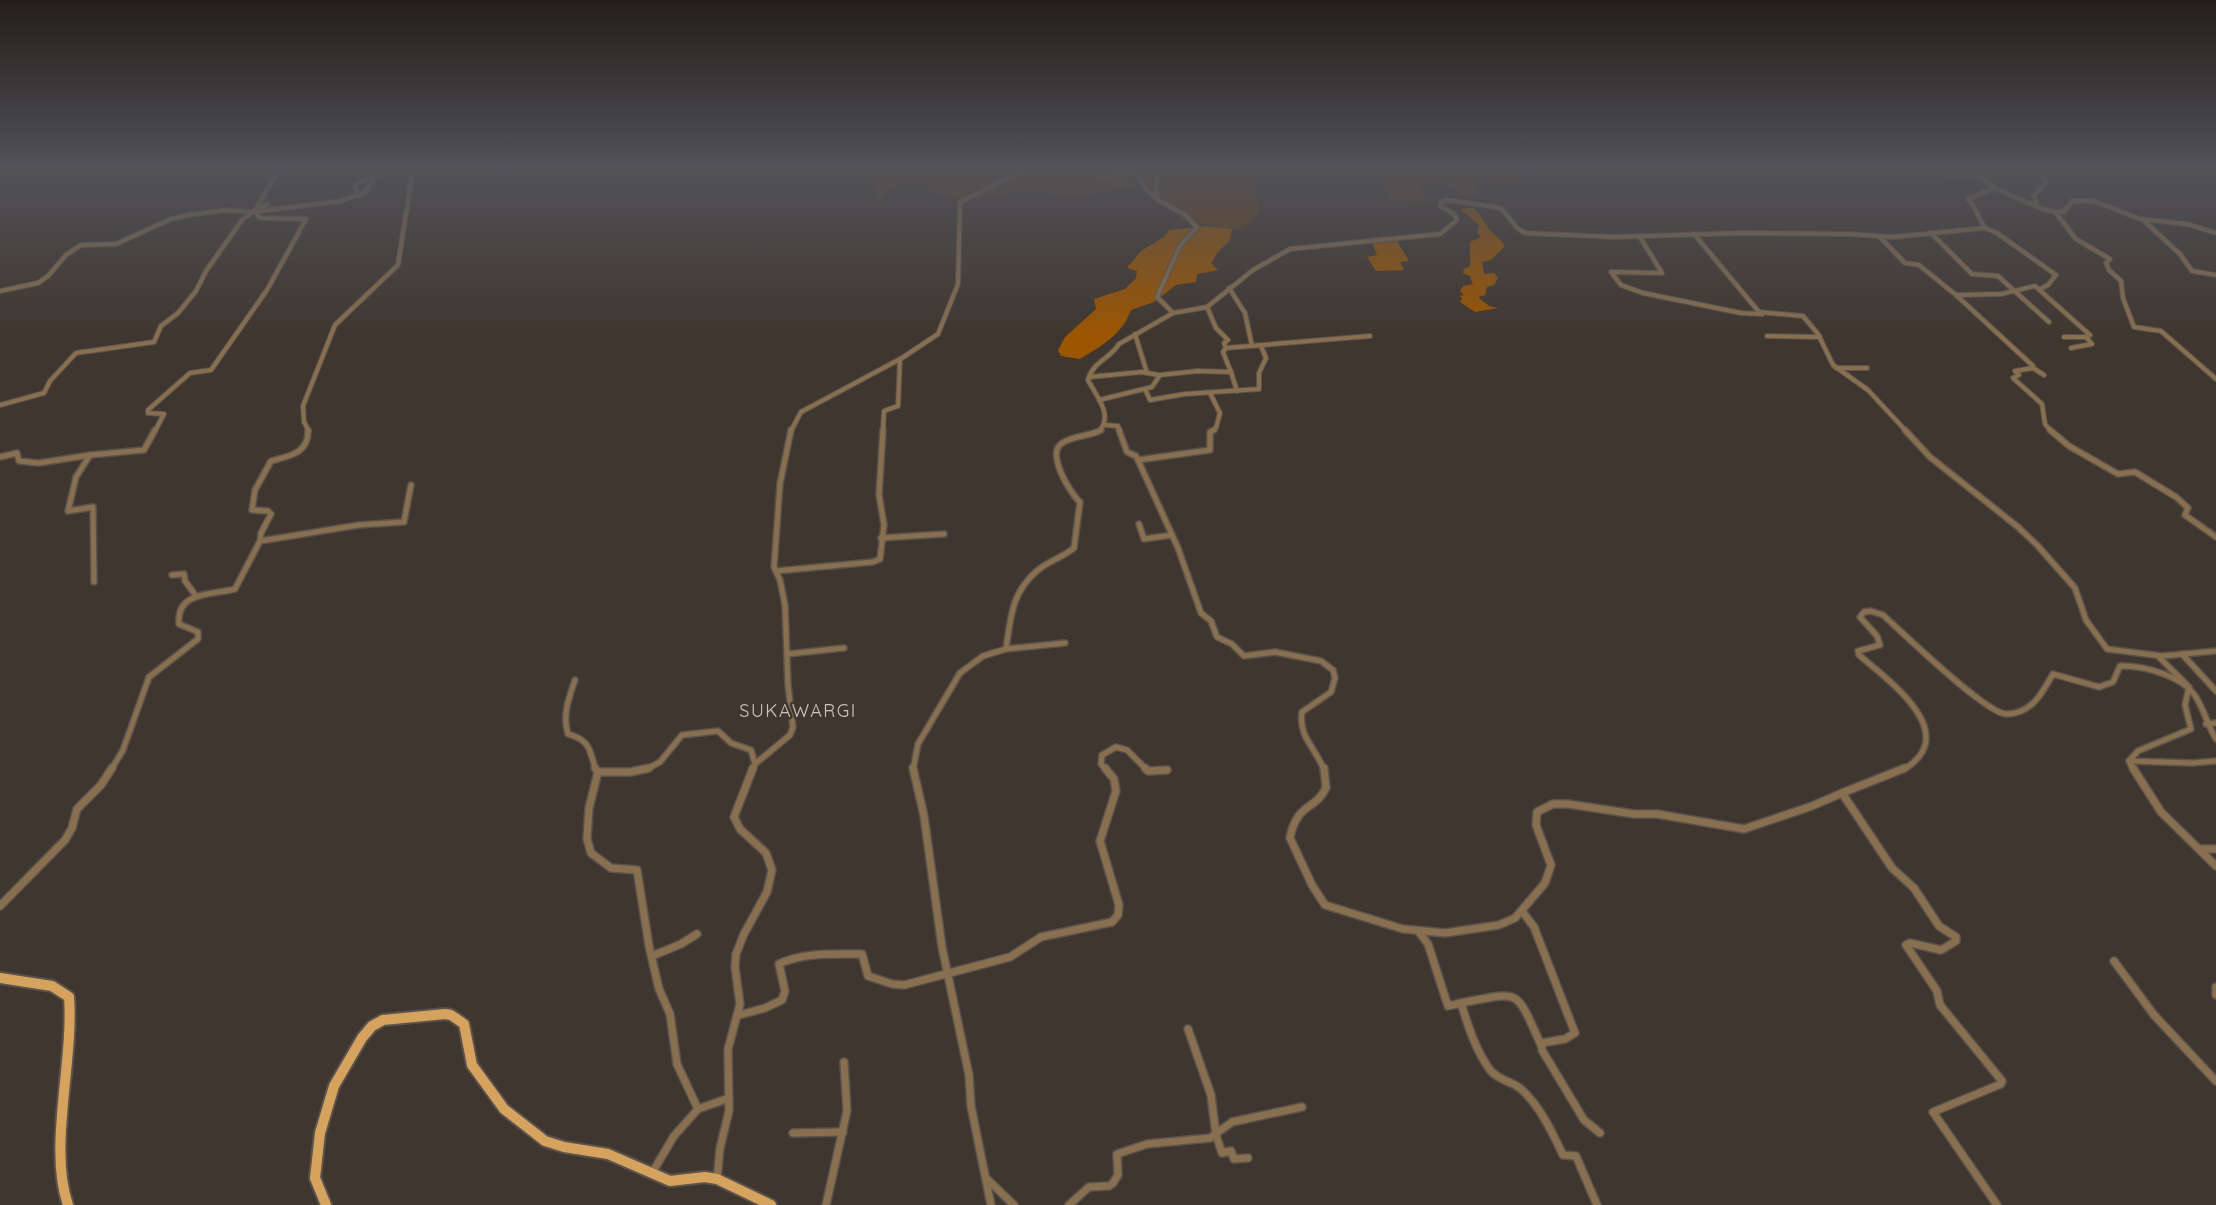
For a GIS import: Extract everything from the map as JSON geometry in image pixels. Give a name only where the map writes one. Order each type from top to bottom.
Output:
[{"type":"main road","points":[[0,978],[52,986],[69,997],[70,1051],[63,1128],[62,1176],[62,1189],[68,1205]]},
{"type":"main road","points":[[326,1205],[315,1178],[320,1133],[334,1086],[362,1038],[372,1026],[383,1020],[451,1015],[464,1024],[472,1065],[504,1110],[526,1129],[545,1141],[564,1147],[608,1154],[670,1181],[705,1177],[717,1179],[771,1205]]},
{"type":"street","points":[[0,291],[38,283],[48,276],[66,255],[81,245],[116,244],[162,223]]},
{"type":"street","points":[[0,405],[44,393],[76,352],[154,342],[161,326],[177,314],[196,291],[206,271],[240,223]]},
{"type":"street","points":[[0,456],[17,453],[19,461],[35,463],[144,450],[165,413],[148,414],[148,410],[190,373],[208,372],[212,369],[267,290],[304,223]]},
{"type":"street","points":[[0,906],[65,840],[72,828],[77,809],[108,774],[125,746],[149,677],[192,646],[198,639],[198,632],[184,628],[178,619],[184,604],[196,596],[235,589],[271,514],[268,511],[252,510],[255,490],[268,464],[275,460],[292,458],[302,450],[309,431],[304,422],[303,406],[335,325],[398,265],[405,223]]},
{"type":"street","points":[[717,1179],[722,1139],[728,1121],[729,1098],[726,1072],[729,1039],[739,1015],[740,1001],[734,964],[737,951],[766,894],[772,871],[767,855],[757,842],[734,822],[734,817],[755,764],[790,735],[793,727],[785,605],[776,571],[775,554],[783,461],[792,421],[801,412],[900,359],[938,334],[958,284],[959,223]]},
{"type":"street","points":[[1173,313],[1157,297],[1184,239],[1197,230],[1193,223]]},
{"type":"street","points":[[1006,649],[1013,601],[1022,587],[1039,569],[1074,548],[1080,502],[1065,486],[1056,452],[1058,446],[1065,441],[1098,432],[1105,425],[1106,412],[1091,387],[1089,377],[1098,362],[1114,353],[1119,344],[1173,313],[1207,307],[1257,267],[1290,249],[1440,234],[1453,223]]},
{"type":"street","points":[[1513,223],[1525,233],[1640,237],[1694,234],[1880,236],[1985,228],[1997,233],[2056,275],[2048,285],[2040,289]]},
{"type":"street","points":[[1982,223],[1985,228]]},
{"type":"street","points":[[2064,223],[2076,239],[2110,259],[2106,263],[2109,270],[2121,281],[2122,297],[2134,327],[2161,331],[2216,379]]},
{"type":"street","points":[[2145,223],[2180,254],[2192,271],[2216,275]]},
{"type":"street","points":[[2180,223],[2216,233]]},
{"type":"street","points":[[1931,233],[1972,274],[1995,274],[2016,290],[2049,322]]},
{"type":"street","points":[[1694,234],[1762,314]]},
{"type":"street","points":[[1880,236],[1905,263],[1918,265],[1956,295],[2033,368],[2044,375]]},
{"type":"street","points":[[1640,237],[1662,273],[1611,272],[1620,285],[1656,297],[1718,307],[1741,314],[1802,315],[1820,337],[1828,357],[1836,368],[1868,390],[1930,457],[2018,527],[2037,545],[2075,588],[2086,620],[2107,649],[2147,652],[2158,656],[2184,680],[2190,690],[2185,705],[2191,729],[2138,751],[2129,761]]},
{"type":"street","points":[[1956,295],[2000,294],[2032,286],[2040,289],[2090,334],[2086,337],[2064,337]]},
{"type":"street","points":[[1229,288],[1245,313],[1252,346]]},
{"type":"street","points":[[1207,307],[1216,328],[1227,339],[1223,352],[1237,391]]},
{"type":"street","points":[[1135,334],[1147,373]]},
{"type":"street","points":[[1226,348],[1370,336]]},
{"type":"street","points":[[1767,336],[1820,337]]},
{"type":"street","points":[[2071,348],[2092,344],[2086,337]]},
{"type":"street","points":[[1145,389],[1150,400],[1261,387],[1259,373],[1266,358],[1261,345]]},
{"type":"street","points":[[776,571],[876,562],[880,557],[884,525],[879,495],[884,411],[898,406],[900,359]]},
{"type":"street","points":[[1836,368],[1867,368]]},
{"type":"street","points":[[2033,368],[2015,371],[2019,375],[2013,378],[2041,403],[2045,424],[2052,432],[2118,474],[2134,471],[2151,480],[2188,508],[2184,514],[2216,537]]},
{"type":"street","points":[[1089,377],[1147,373],[1160,375],[1198,371],[1231,372]]},
{"type":"street","points":[[1099,400],[1152,387],[1156,377],[1160,375]]},
{"type":"street","points":[[1138,460],[1210,450],[1210,432],[1216,428],[1220,413],[1210,393]]},
{"type":"street","points":[[1105,425],[1119,426],[1127,452],[1136,456],[1172,535],[1201,613],[1211,621],[1217,637],[1232,644],[1244,656],[1275,652],[1321,661],[1333,670],[1335,678],[1331,692],[1302,712],[1299,726],[1307,743],[1322,759],[1327,785],[1324,794],[1300,812],[1291,830],[1290,838],[1312,885],[1325,905],[1333,909],[1419,932],[1445,933],[1499,925],[1515,918],[1550,874],[1551,865],[1536,825],[1537,812],[1543,807],[1568,804],[1634,814],[1681,817],[1744,829],[1812,806],[1897,772],[1913,763],[1924,752],[1927,735],[1919,716],[1900,688],[1859,655],[1858,651],[1880,645],[1860,617],[1864,612],[1871,611],[1883,615],[1956,682],[2004,714],[2019,712],[2037,701],[2045,692],[2053,674],[2072,677],[2090,686],[2107,687],[2113,682],[2118,669],[2123,665],[2154,670],[2190,690],[2196,695],[2206,724],[2216,739]]},
{"type":"street","points":[[90,455],[76,477],[68,510],[93,507],[94,582]]},
{"type":"street","points":[[260,541],[371,523],[384,526],[404,522],[411,485]]},
{"type":"street","points":[[1139,524],[1144,539],[1172,535]]},
{"type":"street","points":[[881,538],[925,533],[944,534]]},
{"type":"street","points":[[172,575],[184,574],[185,581],[196,596]]},
{"type":"street","points":[[991,1205],[971,1106],[969,1075],[934,899],[924,816],[913,768],[918,744],[960,673],[983,656],[1006,649],[1065,643]]},
{"type":"street","points":[[788,654],[844,648]]},
{"type":"street","points":[[2158,656],[2216,651]]},
{"type":"street","points":[[2182,654],[2216,691]]},
{"type":"street","points":[[575,680],[567,710],[566,730],[568,734],[579,737],[593,753],[593,766],[598,772],[618,773],[650,768],[662,760],[682,735],[713,731],[722,733],[731,743],[751,750],[755,764]]},
{"type":"street","points":[[2206,724],[2216,723]]},
{"type":"street","points":[[739,1015],[765,1008],[782,1000],[785,991],[779,963],[795,958],[862,954],[868,976],[898,986],[1010,957],[1041,937],[1108,924],[1116,920],[1117,899],[1100,841],[1116,791],[1116,784],[1101,764],[1102,755],[1111,748],[1120,746],[1130,751],[1148,771],[1167,770]]},
{"type":"street","points":[[2129,761],[2193,763],[2216,761]]},
{"type":"street","points":[[2129,761],[2147,793],[2162,813],[2216,866]]},
{"type":"street","points":[[598,772],[590,808],[588,846],[591,853],[605,866],[617,870],[637,870],[662,1000],[670,1014],[677,1064],[698,1109]]},
{"type":"street","points":[[1842,793],[1892,868],[1914,888],[1939,926],[1956,937],[1956,941],[1941,950],[1910,943],[1906,945],[1937,991],[1940,1005],[2002,1081],[2001,1084],[1933,1112],[1997,1205]]},
{"type":"street","points":[[2201,849],[2216,849]]},
{"type":"street","points":[[1522,911],[1534,927],[1575,1033],[1565,1039],[1541,1045]]},
{"type":"street","points":[[1419,932],[1428,944],[1448,1006],[1507,994],[1515,996],[1525,1009],[1542,1050],[1584,1120],[1600,1133]]},
{"type":"street","points":[[652,956],[681,944],[697,934]]},
{"type":"street","points":[[2114,961],[2154,1015],[2216,1081]]},
{"type":"street","points":[[2216,987],[2216,995]]},
{"type":"street","points":[[1461,1003],[1469,1030],[1489,1069],[1497,1078],[1519,1087],[1548,1124],[1563,1155],[1576,1156],[1597,1205]]},
{"type":"street","points":[[1188,1029],[1211,1095],[1216,1135],[1222,1153],[1231,1151],[1234,1159],[1248,1158]]},
{"type":"street","points":[[826,1205],[843,1132],[847,1101],[844,1062]]},
{"type":"street","points":[[651,1174],[674,1136],[698,1109],[729,1098]]},
{"type":"street","points":[[1070,1205],[1089,1187],[1109,1186],[1113,1183],[1118,1175],[1117,1154],[1120,1150],[1210,1138],[1216,1135],[1225,1124],[1275,1111],[1302,1107]]},
{"type":"street","points":[[793,1133],[843,1132]]},
{"type":"street","points":[[985,1177],[1014,1205]]},
{"type":"shaded area","points":[[1199,223],[1247,223],[1241,230]]},
{"type":"shaded area","points":[[1477,223],[1485,223],[1505,246],[1491,260],[1482,262],[1484,274],[1494,273],[1498,278],[1494,285],[1487,287],[1485,295],[1478,297],[1489,306],[1498,308],[1475,312],[1460,302],[1462,299],[1460,296],[1464,295],[1460,291],[1463,286],[1473,284],[1470,278],[1472,277],[1463,273],[1464,269],[1470,266],[1470,242],[1481,237],[1477,232],[1479,225]]},
{"type":"shaded area","points":[[1208,226],[1232,229],[1230,240],[1211,263],[1218,270],[1197,274],[1196,282],[1176,285],[1154,302],[1131,310],[1116,333],[1080,359],[1061,356],[1058,350],[1065,337],[1096,309],[1094,299],[1125,289],[1136,278],[1137,271],[1127,268],[1141,251],[1164,237],[1169,230]]},
{"type":"shaded area","points":[[1376,237],[1397,241],[1409,261],[1400,262],[1404,270],[1376,271],[1367,257],[1377,255],[1373,245],[1363,239]]},
{"type":"district","name":"SUKAWARGI","points":[[798,710]]}]
